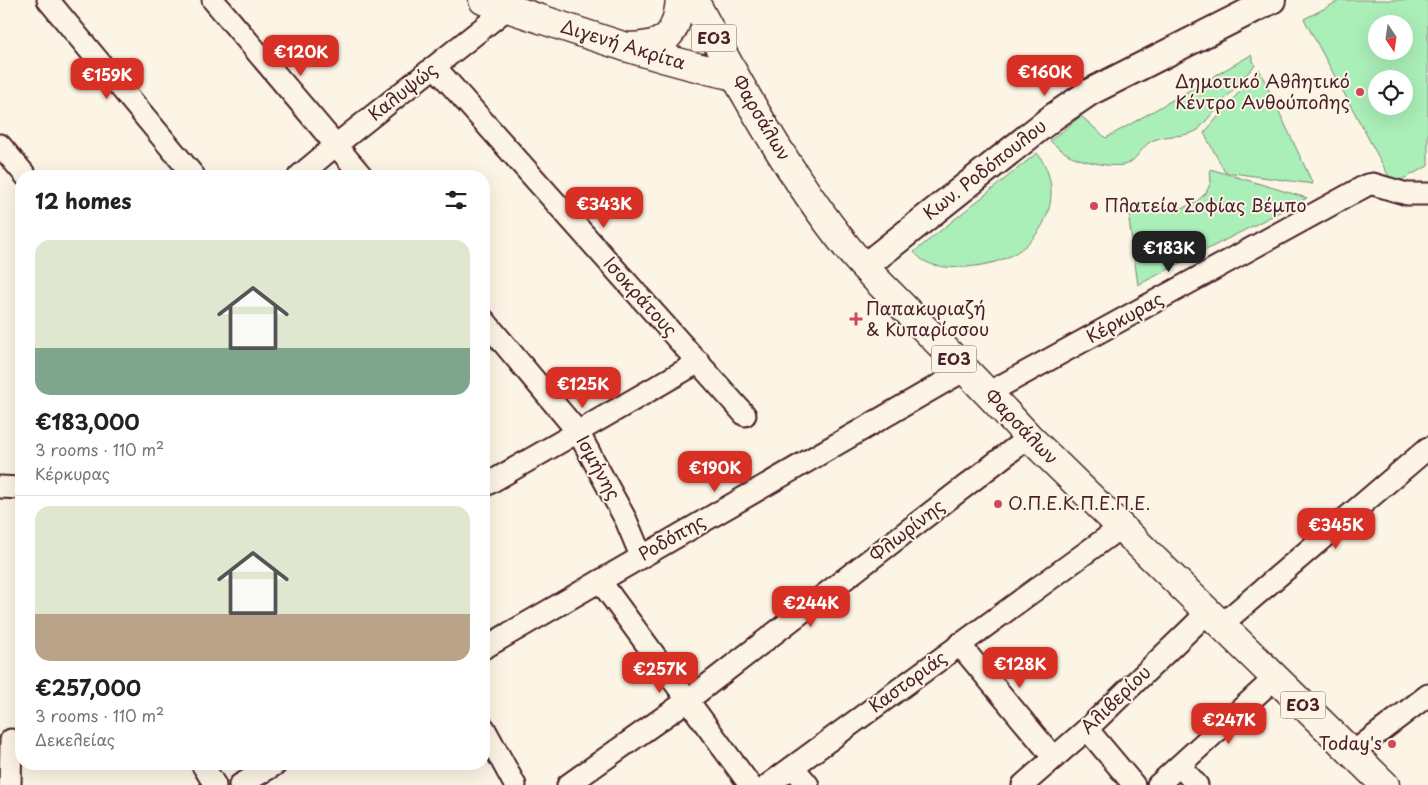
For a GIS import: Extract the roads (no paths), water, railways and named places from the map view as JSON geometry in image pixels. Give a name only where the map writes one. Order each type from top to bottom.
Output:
[{"type":"main road","points":[[626,47],[659,43],[666,37],[674,29],[680,0]]},
{"type":"main road","name":"Φαρσάλων","points":[[694,0],[763,124],[807,191],[864,267],[988,393],[1029,438],[1385,785]]},
{"type":"main road","name":"Διγενή Ακρίτα","points":[[496,4],[626,47],[684,64],[735,76]]},
{"type":"street","points":[[213,0],[357,170]]},
{"type":"street","name":"Κων. Ροδόπουλου","points":[[864,267],[1052,117],[1070,105],[1090,92],[1272,0]]},
{"type":"street","points":[[57,3],[189,170]]},
{"type":"street","name":"Καλυψώς","points":[[306,170],[435,67],[496,4]]},
{"type":"street","name":"Ισοκράτους","points":[[435,67],[745,415]]},
{"type":"street","points":[[0,145],[21,170]]},
{"type":"street","name":"Κέρκυρας","points":[[988,393],[1366,185],[1373,184],[1407,194],[1428,194]]},
{"type":"street","name":"Ισμήνης","points":[[490,327],[578,432],[626,520],[641,556]]},
{"type":"street","points":[[490,483],[699,362]]},
{"type":"street","name":"Ροδόπης","points":[[490,645],[965,370]]},
{"type":"street","name":"Φλωρίνης","points":[[568,785],[688,700],[1029,438]]},
{"type":"street","name":"Αλιβερίου","points":[[1023,785],[1214,618],[1428,448]]},
{"type":"street","points":[[0,487],[15,488]]},
{"type":"street","name":"Καστοριάς","points":[[768,785],[1121,527]]},
{"type":"street","points":[[600,581],[750,785]]},
{"type":"street","points":[[959,644],[1054,758]]},
{"type":"street","points":[[1158,785],[1275,678]]},
{"type":"street","points":[[1352,753],[1428,695]]},
{"type":"street","points":[[1087,729],[1134,785]]},
{"type":"street","points":[[490,739],[515,785]]},
{"type":"street","points":[[10,785],[11,740]]},
{"type":"street","points":[[1180,766],[1197,785]]},
{"type":"street","points":[[793,767],[808,785]]},
{"type":"street","points":[[205,770],[214,785]]},
{"type":"street","points":[[240,785],[266,770]]},
{"type":"place","name":"Δημοτικό Αθλητικό Κέντρο Ανθούπολης","points":[[1360,92]]},
{"type":"place","name":"Πλατεία Σοφίας Βέμπο","points":[[1094,206]]},
{"type":"place","name":"Παπακυριαζή & Κυπαρίσσου","points":[[856,319]]},
{"type":"place","name":"Ο.Π.Ε.Κ.Π.Ε.Π.Ε.","points":[[998,504]]},
{"type":"place","name":"Today's","points":[[1392,744]]}]
